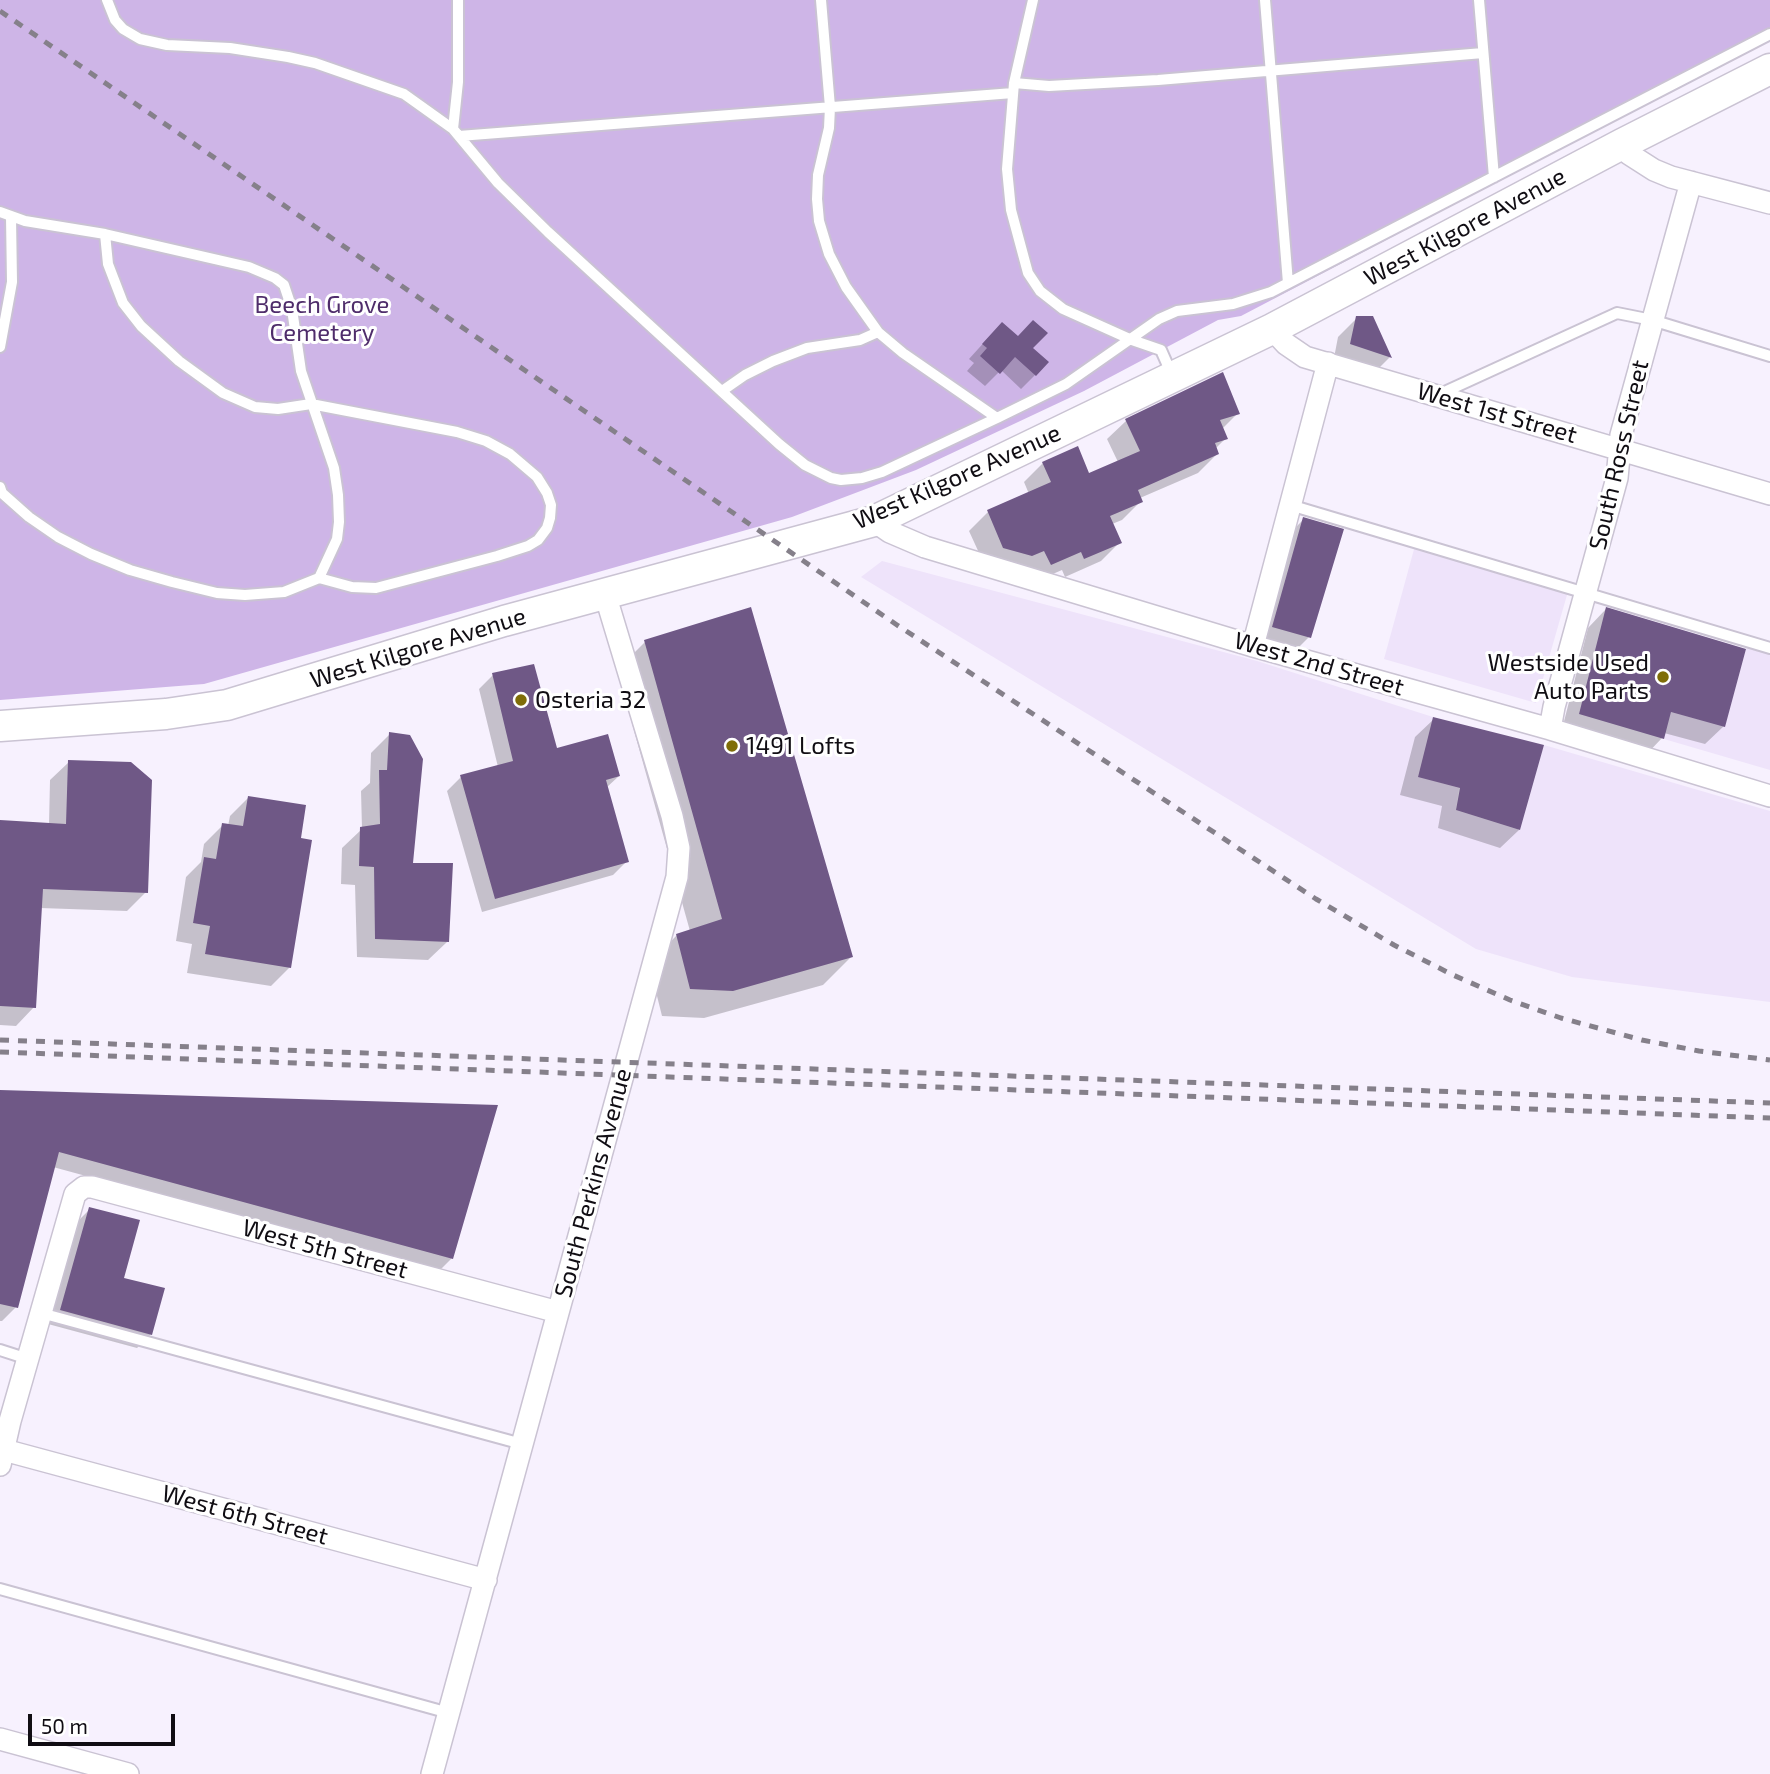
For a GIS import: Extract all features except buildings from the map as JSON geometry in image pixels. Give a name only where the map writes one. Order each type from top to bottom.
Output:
[{"type":"main road","name":"West Kilgore Avenue","points":[[0,726],[166,714],[228,705],[504,621],[874,521],[1272,329],[1770,68]]},
{"type":"street","points":[[1622,144],[1629,154],[1642,163],[1671,177],[1770,203]]},
{"type":"street","name":"South Ross Street","points":[[1550,729],[1617,478],[1621,435],[1691,182]]},
{"type":"street","name":"West 1st Street","points":[[1272,329],[1295,351],[1306,357],[1770,494]]},
{"type":"street","points":[[1253,646],[1328,363]]},
{"type":"street","name":"West 2nd Street","points":[[874,521],[890,532],[925,547],[1253,646],[1550,729],[1770,796]]},
{"type":"street","name":"South Perkins Avenue","points":[[432,1774],[677,877],[679,848],[672,816],[605,594]]},
{"type":"street","name":"West 5th Street","points":[[41,1313],[75,1194],[84,1187],[558,1312]]},
{"type":"street","points":[[2,1457],[41,1313]]},
{"type":"street","name":"West 6th Street","points":[[2,1457],[486,1580]]},
{"type":"street","points":[[0,1739],[128,1774]]},
{"type":"lane","points":[[107,0],[115,20],[123,29],[140,39],[167,45],[242,50],[315,63],[404,94],[432,112],[456,133],[499,183],[548,232],[779,444],[817,473],[841,480],[862,478],[881,472],[1066,384],[1159,319],[1177,311],[1233,304],[1270,292],[1770,34]]},
{"type":"lane","points":[[456,133],[458,0]]},
{"type":"lane","points":[[821,0],[830,107],[829,128],[818,175],[818,221],[829,254],[846,287],[878,332],[903,353],[997,418]]},
{"type":"lane","points":[[1033,0],[1014,88],[1007,169],[1011,210],[1028,273],[1056,305],[1132,340],[1161,350],[1172,377]]},
{"type":"lane","points":[[1265,0],[1288,283]]},
{"type":"lane","points":[[1479,0],[1494,177]]},
{"type":"lane","points":[[456,133],[830,107],[1014,88],[1483,53]]},
{"type":"lane","points":[[0,347],[12,282],[5,214],[249,267],[275,278],[284,285],[292,309],[301,371],[334,468],[339,522],[337,539],[319,578]]},
{"type":"lane","points":[[1,492],[29,517],[58,537],[130,570],[217,593],[244,595],[284,592],[319,578],[352,587],[376,588],[528,546],[538,540],[547,528],[551,505],[537,477],[510,454],[486,441],[457,432],[311,404],[278,409],[255,407],[223,393],[180,361],[141,326],[123,303],[108,264],[105,234]]},
{"type":"lane","points":[[1437,396],[1618,313],[1652,320],[1770,356]]},
{"type":"lane","points":[[722,391],[745,375],[807,348],[860,340],[878,332]]},
{"type":"lane","points":[[1290,505],[1770,648]]},
{"type":"lane","points":[[41,1313],[522,1444]]},
{"type":"lane","points":[[0,1350],[28,1359]]},
{"type":"lane","points":[[0,1589],[449,1713]]},
{"type":"shaded area","points":[[1416,542],[1569,588],[1536,703],[1384,659]]},
{"type":"shaded area","points":[[882,561],[1257,661],[1433,717],[1418,776],[1459,788],[1456,810],[1520,830],[1544,745],[1770,811],[1770,1002],[1572,977],[1476,949],[861,577]]},
{"type":"shaded area","points":[[1748,642],[1770,648],[1770,770],[1664,739],[1671,712],[1725,726]]},
{"type":"green space","name":"Beech Grove Cemetery","points":[[0,0],[1770,0],[1770,39],[1241,316],[1218,320],[1084,391],[916,470],[792,517],[204,684],[0,700]]},
{"type":"railway","points":[[0,11],[897,625],[1316,899],[1394,945],[1510,1000],[1561,1018],[1642,1040],[1770,1060]]},
{"type":"railway","points":[[0,1040],[1770,1103]]},
{"type":"railway","points":[[0,1052],[1770,1118]]},
{"type":"place","name":"Westside Used Auto Parts","points":[[1663,677]]},
{"type":"place","name":"Osteria 32","points":[[521,700]]},
{"type":"place","name":"1491 Lofts","points":[[732,746]]}]
